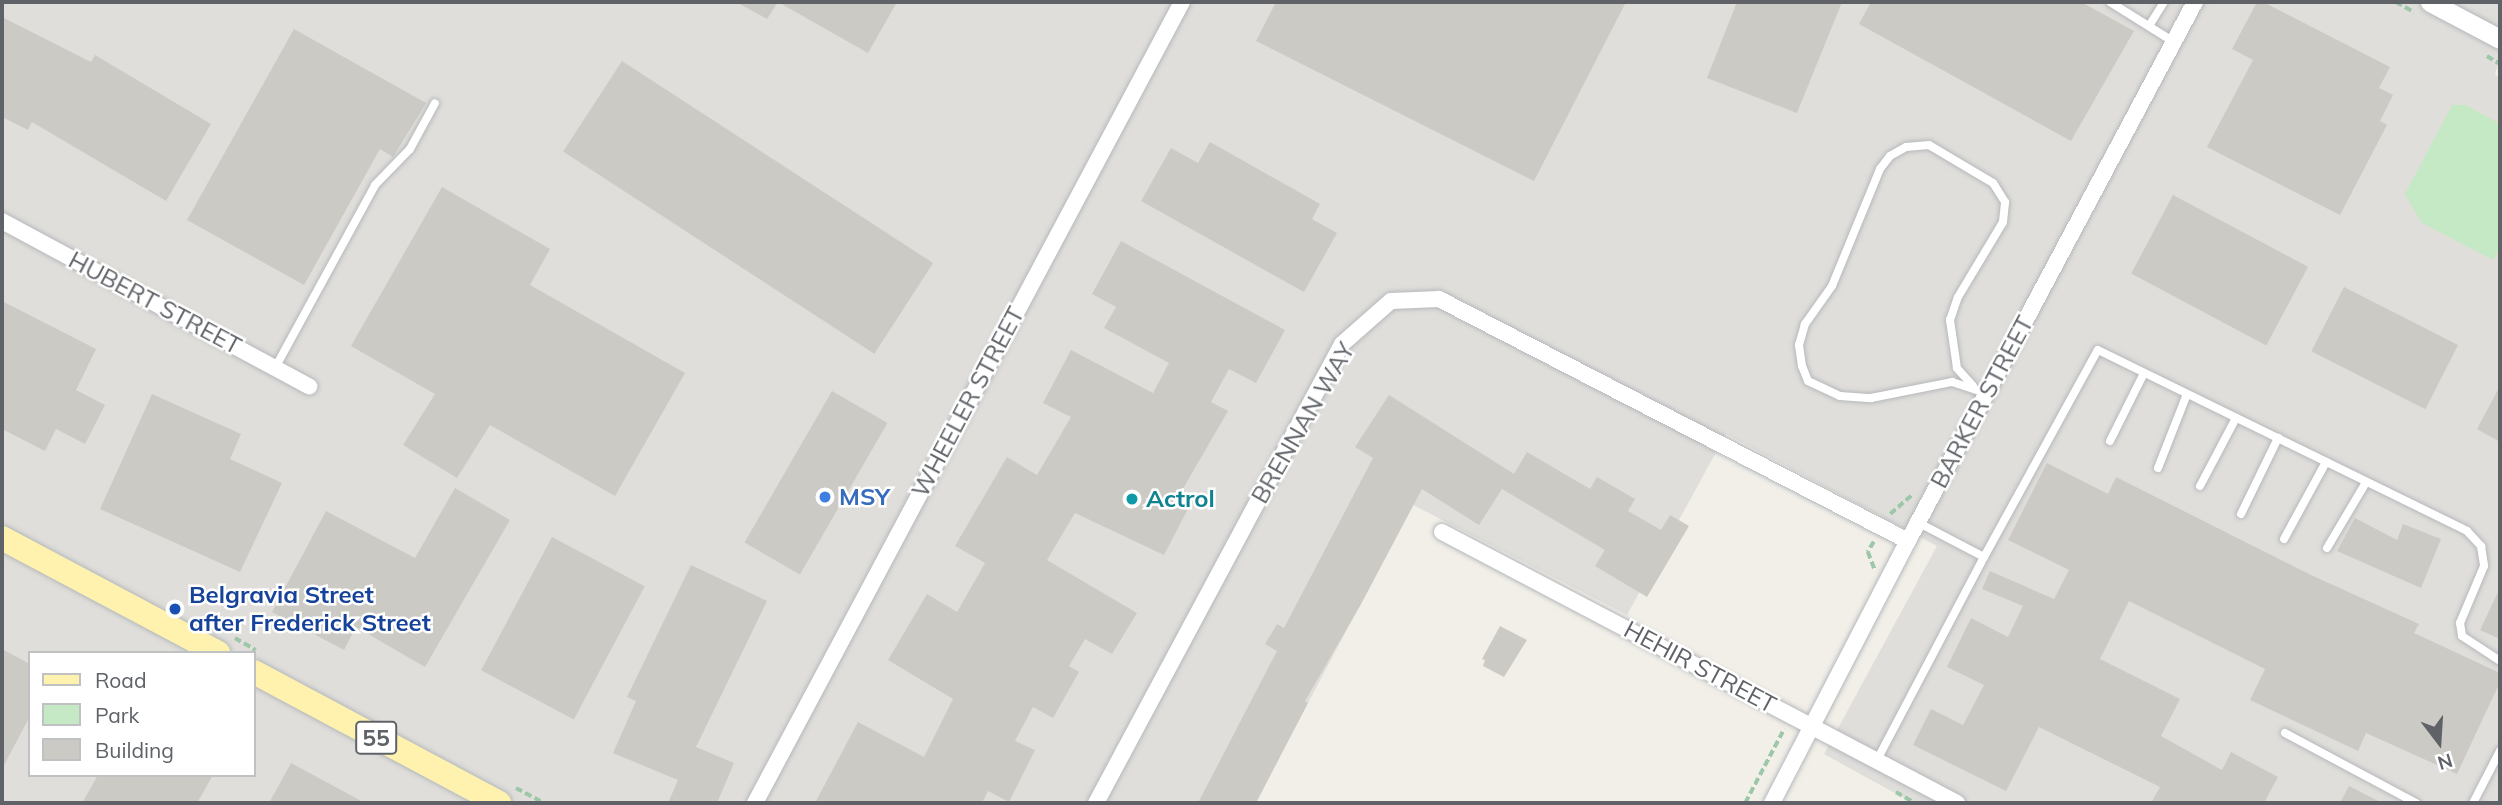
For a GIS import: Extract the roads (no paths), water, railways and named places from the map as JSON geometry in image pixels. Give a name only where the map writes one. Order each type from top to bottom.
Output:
[{"type":"main road","points":[[2,538],[214,651]]},
{"type":"main road","name":"55","points":[[256,673],[499,803]]},
{"type":"street","name":"WHEELER STREET","points":[[755,803],[1182,2]]},
{"type":"street","name":"BARKER STREET","points":[[1772,803],[1908,541],[1980,389],[2195,2]]},
{"type":"street","points":[[2430,2],[2500,39]]},
{"type":"street","name":"HUBERT STREET","points":[[2,221],[309,386]]},
{"type":"street","name":"BRENNAN WAY","points":[[1096,803],[1342,344],[1391,301],[1439,299],[1908,541]]},
{"type":"street","name":"HEHIR STREET","points":[[1442,533],[1957,803]]},
{"type":"lane","points":[[2110,2],[2174,42]]},
{"type":"lane","points":[[2149,26],[2164,2]]},
{"type":"lane","points":[[275,368],[375,185],[411,149],[435,103]]},
{"type":"lane","points":[[1929,145],[1993,183],[2005,202],[2003,222],[1958,298],[1950,320],[1957,368],[1980,389],[1952,382],[1871,398],[1840,396],[1808,381],[1802,366],[1799,345],[1805,324],[1832,286],[1880,169],[1890,156],[1906,147],[1929,145]]},
{"type":"lane","points":[[1877,760],[1984,557],[2098,351],[2278,438],[2365,484],[2467,531],[2481,546],[2484,566],[2460,623],[2462,636],[2500,661]]},
{"type":"lane","points":[[2110,441],[2144,373]]},
{"type":"lane","points":[[2158,468],[2187,394]]},
{"type":"lane","points":[[2200,485],[2236,418]]},
{"type":"lane","points":[[2241,514],[2278,438]]},
{"type":"lane","points":[[2284,539],[2326,462]]},
{"type":"lane","points":[[2327,548],[2365,484]]},
{"type":"lane","points":[[1917,522],[1984,557]]},
{"type":"lane","points":[[2285,733],[2416,803]]},
{"type":"lane","points":[[2473,803],[2500,751]]},
{"type":"place","name":"MSY","points":[[825,497]]},
{"type":"place","name":"Actrol","points":[[1132,499]]},
{"type":"place","name":"Belgravia Street after Frederick Street","points":[[175,609]]}]
